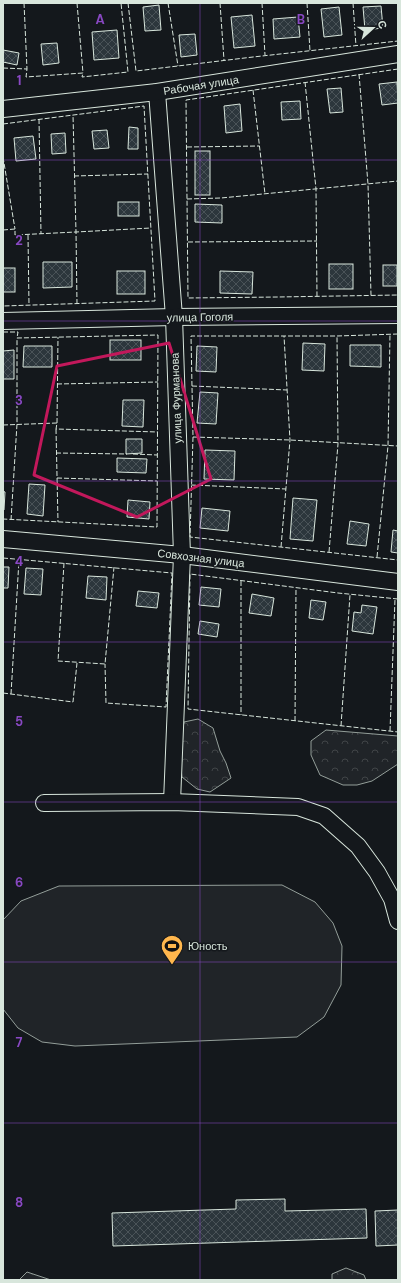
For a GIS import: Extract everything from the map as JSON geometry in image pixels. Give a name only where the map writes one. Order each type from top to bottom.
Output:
[{"type":"street","name":"Рабочая улица","points":[[8,107],[157,92],[398,54]]},
{"type":"street","name":"улица Фурманова","points":[[157,92],[174,317],[182,555],[172,802]]},
{"type":"street","name":"улица Гоголя","points":[[3,320],[398,315]]},
{"type":"street","name":"Совхозная улица","points":[[3,539],[182,555],[398,582]]},
{"type":"street","points":[[44,803],[172,802],[298,806],[324,816],[358,846],[377,872],[392,899],[398,921]]},
{"type":"highlighted area","points":[[169,343],[211,479],[137,517],[34,475],[57,366]]},
{"type":"green space","points":[[198,719],[213,728],[220,751],[231,778],[210,792],[197,789],[182,777],[179,752],[184,722]]},
{"type":"green space","points":[[326,730],[398,736],[398,764],[372,781],[357,785],[343,785],[320,775],[311,755],[311,741]]},
{"type":"green space","name":"Юность","points":[[282,885],[315,902],[333,923],[342,946],[341,985],[324,1017],[297,1037],[75,1046],[42,1042],[18,1028],[3,1009],[3,920],[21,901],[59,886]]},
{"type":"green space","points":[[346,1268],[364,1275],[366,1280],[332,1280],[332,1274]]},
{"type":"green space","points":[[27,1272],[51,1280],[19,1280]]},
{"type":"building","points":[[159,5],[161,30],[145,31],[143,7]]},
{"type":"building","points":[[381,6],[383,28],[365,30],[363,7]]},
{"type":"building","points":[[339,7],[342,35],[324,37],[321,9]]},
{"type":"building","points":[[252,15],[255,46],[234,48],[231,17]]},
{"type":"building","points":[[298,17],[300,37],[274,39],[273,19]]},
{"type":"building","points":[[117,30],[119,58],[94,60],[92,32]]},
{"type":"building","points":[[195,34],[197,55],[181,57],[179,35]]},
{"type":"building","points":[[57,43],[59,63],[43,65],[41,44]]},
{"type":"building","points":[[3,50],[19,53],[17,65],[3,62]]},
{"type":"building","points":[[397,82],[398,103],[382,105],[379,84]]},
{"type":"building","points":[[341,88],[343,112],[330,113],[327,89]]},
{"type":"building","points":[[300,101],[301,119],[282,120],[281,102]]},
{"type":"building","points":[[240,104],[242,131],[226,133],[224,106]]},
{"type":"building","points":[[129,127],[138,128],[138,149],[128,149]]},
{"type":"building","points":[[107,130],[109,148],[94,149],[92,131]]},
{"type":"building","points":[[65,133],[66,153],[52,154],[51,134]]},
{"type":"building","points":[[33,136],[36,159],[16,161],[14,138]]},
{"type":"building","points":[[195,151],[210,151],[210,195],[195,195]]},
{"type":"building","points":[[118,202],[139,202],[139,216],[118,216]]},
{"type":"building","points":[[195,204],[222,205],[222,223],[195,222]]},
{"type":"building","points":[[43,262],[72,262],[72,287],[43,288]]},
{"type":"building","points":[[329,264],[353,264],[353,289],[329,289]]},
{"type":"building","points":[[383,265],[397,265],[397,286],[383,286]]},
{"type":"building","points":[[3,268],[15,268],[15,292],[3,292]]},
{"type":"building","points":[[117,271],[145,271],[145,294],[117,294]]},
{"type":"building","points":[[220,271],[253,272],[252,294],[220,293]]},
{"type":"building","points":[[110,340],[141,340],[141,360],[110,360]]},
{"type":"building","points":[[303,343],[325,344],[324,371],[302,370]]},
{"type":"building","points":[[350,345],[381,345],[381,367],[350,366]]},
{"type":"building","points":[[24,346],[52,346],[52,367],[23,367]]},
{"type":"building","points":[[197,346],[217,347],[216,372],[196,371]]},
{"type":"building","points":[[14,350],[14,379],[3,379],[3,351]]},
{"type":"building","points":[[200,392],[218,393],[216,424],[197,423]]},
{"type":"building","points":[[123,400],[144,400],[143,427],[122,426]]},
{"type":"building","points":[[126,439],[142,439],[142,453],[126,454]]},
{"type":"building","points":[[205,450],[235,451],[234,480],[204,479]]},
{"type":"building","points":[[117,458],[147,459],[146,473],[117,472]]},
{"type":"building","points":[[29,484],[45,485],[43,516],[27,514]]},
{"type":"building","points":[[3,491],[5,492],[4,510],[3,510]]},
{"type":"building","points":[[293,498],[317,500],[313,541],[290,539]]},
{"type":"building","points":[[128,500],[150,502],[149,519],[127,517]]},
{"type":"building","points":[[202,508],[230,511],[228,531],[200,528]]},
{"type":"building","points":[[350,521],[369,524],[366,546],[347,544]]},
{"type":"building","points":[[393,530],[398,531],[398,553],[391,552]]},
{"type":"building","points":[[3,567],[9,567],[8,588],[3,588]]},
{"type":"building","points":[[26,568],[43,569],[41,595],[24,594]]},
{"type":"building","points":[[88,576],[107,577],[106,600],[86,598]]},
{"type":"building","points":[[201,587],[221,589],[219,607],[199,605]]},
{"type":"building","points":[[138,591],[159,593],[157,608],[136,606]]},
{"type":"building","points":[[252,594],[274,598],[271,616],[249,613]]},
{"type":"building","points":[[311,600],[326,602],[323,620],[309,618]]},
{"type":"building","points":[[362,605],[377,607],[373,634],[352,631],[354,612],[361,613]]},
{"type":"building","points":[[200,621],[219,624],[217,637],[198,634]]},
{"type":"building","points":[[285,1199],[285,1211],[366,1209],[367,1238],[113,1246],[112,1213],[236,1209],[236,1200]]},
{"type":"building","points":[[398,1210],[398,1245],[376,1246],[375,1211]]},
{"type":"fence","points":[[24,3],[27,69]]},
{"type":"fence","points":[[77,3],[83,73]]},
{"type":"fence","points":[[3,68],[27,69],[26,77],[83,73],[82,77],[128,72],[121,3]]},
{"type":"fence","points":[[128,3],[136,71],[398,41]]},
{"type":"fence","points":[[168,3],[178,66]]},
{"type":"fence","points":[[220,3],[224,60]]},
{"type":"fence","points":[[262,3],[265,55]]},
{"type":"fence","points":[[307,3],[310,51]]},
{"type":"fence","points":[[353,3],[356,46]]},
{"type":"fence","points":[[398,3],[398,8]]},
{"type":"fence","points":[[398,69],[186,100],[188,298],[398,295]]},
{"type":"fence","points":[[359,74],[368,184],[371,295]]},
{"type":"fence","points":[[305,82],[316,189],[317,297]]},
{"type":"fence","points":[[253,90],[265,194]]},
{"type":"fence","points":[[3,124],[144,106],[155,301],[3,306]]},
{"type":"fence","points":[[3,230],[15,229],[15,235],[76,232],[73,115]]},
{"type":"fence","points":[[39,119],[41,234]]},
{"type":"fence","points":[[187,147],[259,146]]},
{"type":"fence","points":[[3,157],[15,229]]},
{"type":"fence","points":[[74,176],[148,174]]},
{"type":"fence","points":[[187,199],[221,198],[398,181]]},
{"type":"fence","points":[[77,304],[76,232],[151,228]]},
{"type":"fence","points":[[28,235],[29,305]]},
{"type":"fence","points":[[188,242],[317,241]]},
{"type":"fence","points":[[3,332],[18,332],[17,338],[158,335],[157,527],[3,519]]},
{"type":"fence","points":[[377,557],[388,446],[390,334]]},
{"type":"fence","points":[[398,334],[337,336],[191,336],[193,437],[190,537],[398,560]]},
{"type":"fence","points":[[281,547],[290,440],[284,336]]},
{"type":"fence","points":[[329,552],[338,444],[337,336]]},
{"type":"fence","points":[[57,423],[58,337]]},
{"type":"fence","points":[[11,520],[17,424],[17,338]]},
{"type":"fence","points":[[57,384],[158,382]]},
{"type":"fence","points":[[192,386],[287,390]]},
{"type":"fence","points":[[3,425],[57,423],[56,429],[158,432]]},
{"type":"fence","points":[[56,429],[58,522]]},
{"type":"fence","points":[[193,437],[290,440],[398,446]]},
{"type":"fence","points":[[56,453],[127,454]]},
{"type":"fence","points":[[133,454],[157,455]]},
{"type":"fence","points":[[57,478],[157,481]]},
{"type":"fence","points":[[191,485],[286,489]]},
{"type":"fence","points":[[3,558],[172,573],[166,707],[106,703],[105,664]]},
{"type":"fence","points":[[11,694],[19,560]]},
{"type":"fence","points":[[64,563],[58,661],[105,664],[114,567]]},
{"type":"fence","points":[[398,599],[338,593],[190,574],[188,709],[398,732]]},
{"type":"fence","points":[[241,581],[241,715]]},
{"type":"fence","points":[[295,721],[296,588]]},
{"type":"fence","points":[[341,726],[350,595]]},
{"type":"fence","points":[[390,731],[395,599]]},
{"type":"fence","points":[[3,693],[73,702],[77,663]]},
{"type":"place","name":"Юность","points":[[172,966]]}]
